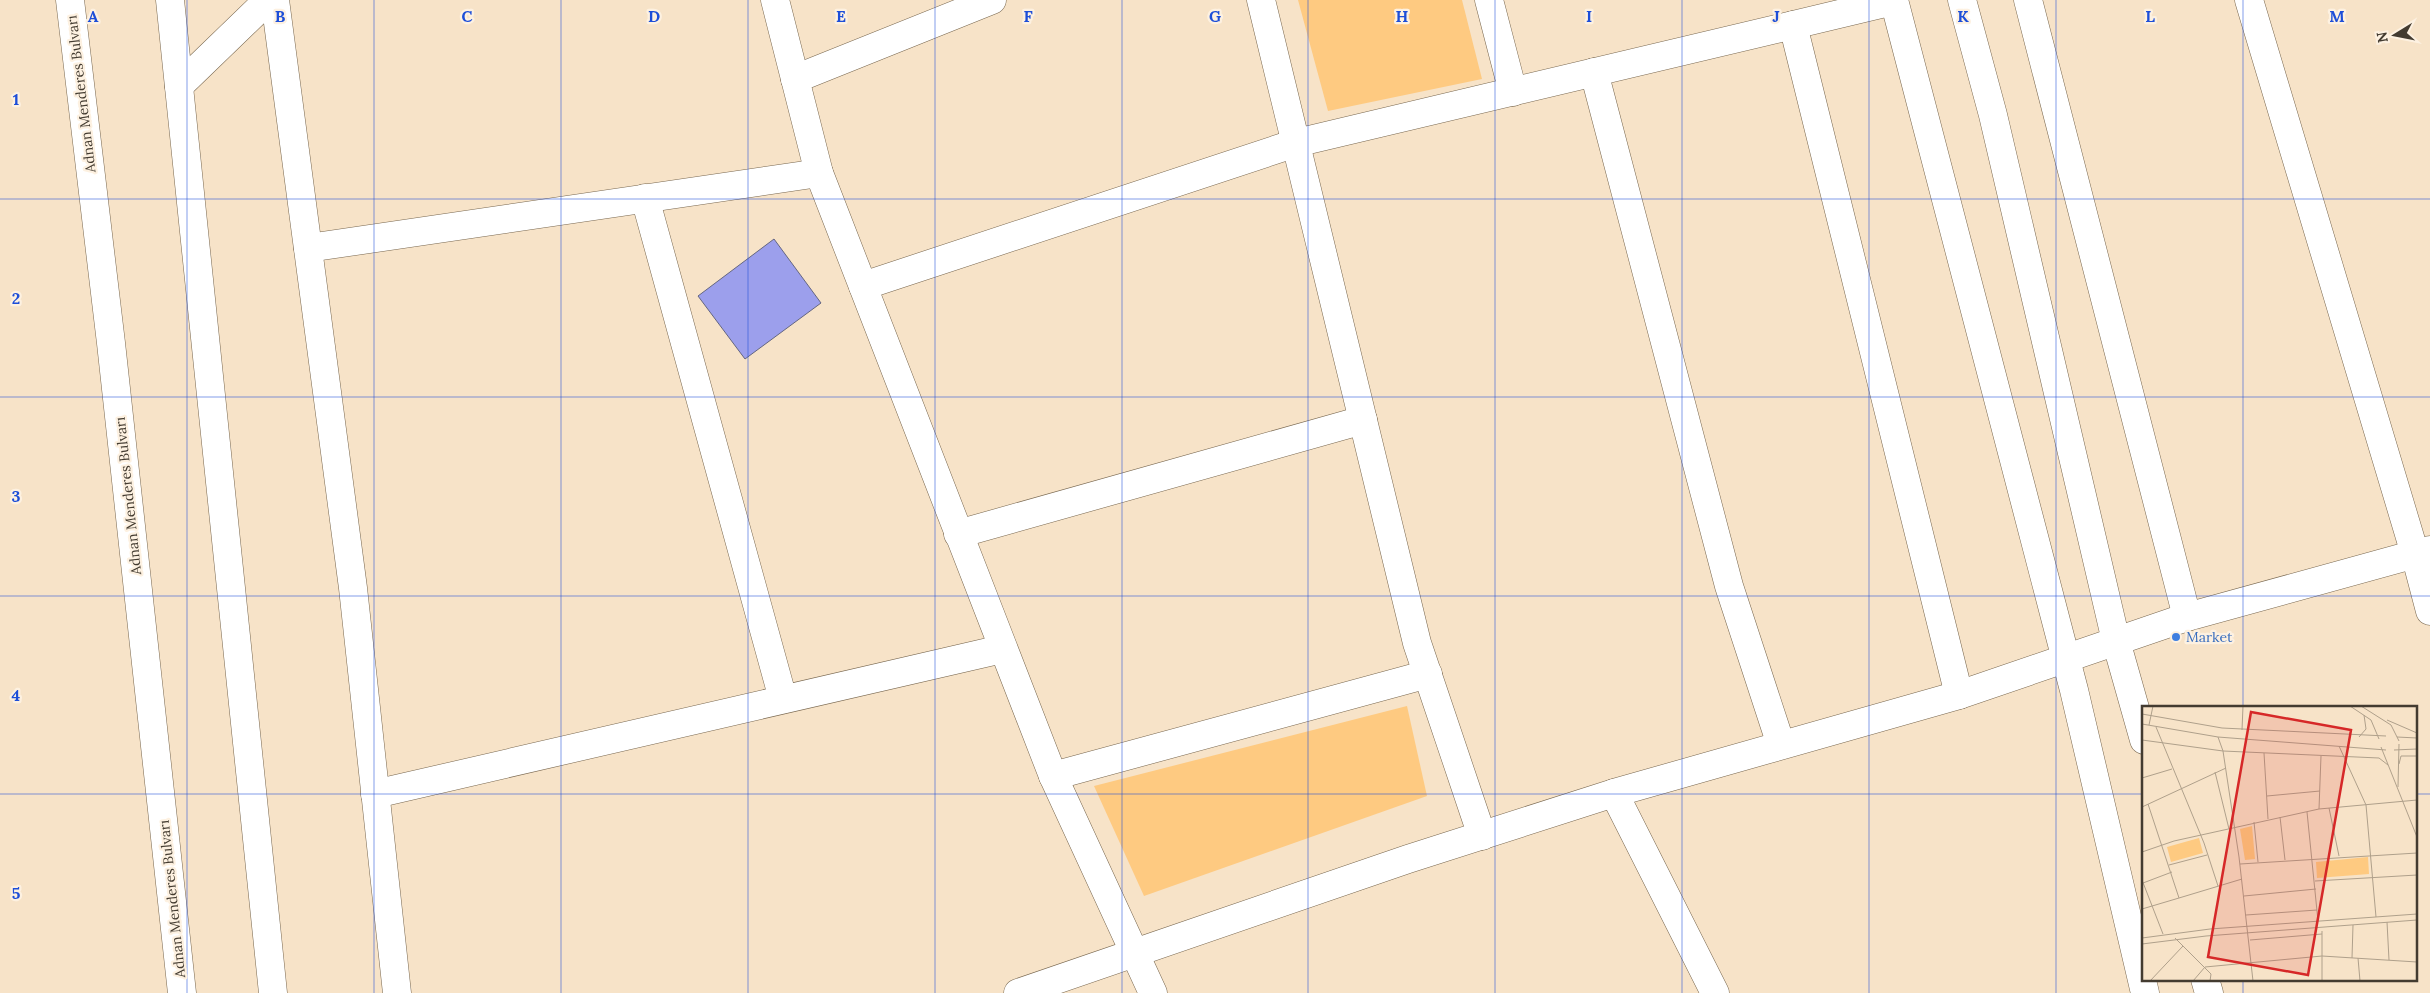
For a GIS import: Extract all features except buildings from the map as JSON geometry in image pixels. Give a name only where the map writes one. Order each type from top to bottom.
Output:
[{"type":"street","name":"Adnan Menderes Bulvarı","points":[[70,0],[112,353],[182,993]]},
{"type":"street","points":[[170,0],[273,993]]},
{"type":"street","points":[[179,86],[268,0]]},
{"type":"street","points":[[275,0],[354,588],[397,993]]},
{"type":"street","points":[[774,0],[820,173],[863,286],[1002,649],[1053,776],[1153,993]]},
{"type":"street","points":[[795,79],[992,0]]},
{"type":"street","points":[[1261,0],[1417,643],[1482,836]]},
{"type":"street","points":[[1489,0],[1513,92]]},
{"type":"street","points":[[863,286],[1296,143],[1894,0],[2065,659],[2145,993]]},
{"type":"street","points":[[1962,0],[1993,115],[2116,641],[2142,733]]},
{"type":"street","points":[[2028,0],[2187,617]]},
{"type":"street","points":[[2249,0],[2423,552],[2430,611]]},
{"type":"street","points":[[1793,25],[1959,695]]},
{"type":"street","points":[[1594,72],[1728,586],[1781,745]]},
{"type":"street","points":[[308,248],[820,173]]},
{"type":"street","points":[[645,198],[782,700]]},
{"type":"street","points":[[958,534],[1363,420]]},
{"type":"street","points":[[1018,993],[1399,862],[1614,794],[1959,695],[2187,617],[2423,552]]},
{"type":"street","points":[[375,794],[1002,649]]},
{"type":"street","points":[[1053,776],[1428,674]]},
{"type":"street","points":[[1614,794],[1716,993]]},
{"type":"street","points":[[2205,980],[2209,993]]},
{"type":"shaded area","points":[[1298,0],[1462,0],[1482,79],[1328,111]]},
{"type":"shaded area","points":[[1407,706],[1427,796],[1144,896],[1094,786]]},
{"type":"place","name":"Market","points":[[2176,637]]}]
